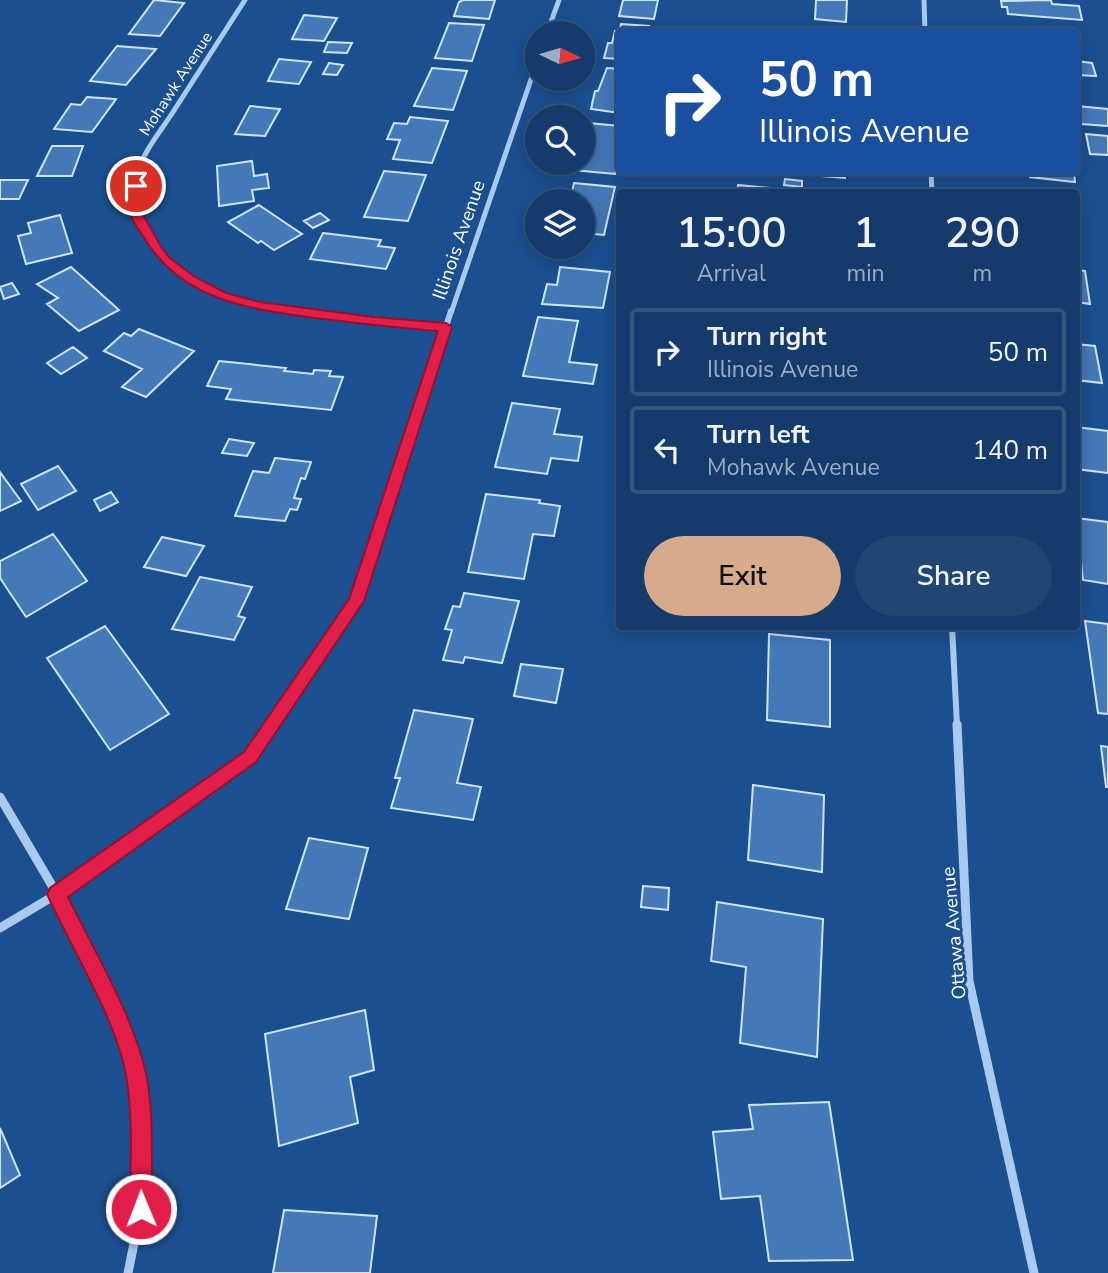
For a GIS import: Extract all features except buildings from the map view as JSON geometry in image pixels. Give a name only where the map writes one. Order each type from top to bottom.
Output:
[{"type":"street","name":"Mohawk Avenue","points":[[245,0],[142,161],[136,186],[136,213],[149,239],[166,261],[190,280],[222,296],[260,306],[374,321],[446,327]]},
{"type":"street","points":[[551,21],[559,0]]},
{"type":"street","points":[[924,0],[925,28]]},
{"type":"street","name":"Illinois Avenue","points":[[0,928],[57,894],[250,757],[356,601],[527,91]]},
{"type":"street","name":"Ottawa Avenue","points":[[952,630],[969,981],[1034,1273]]},
{"type":"street","points":[[0,797],[57,894],[113,1009],[135,1069],[141,1132],[141,1209],[128,1273]]},
{"type":"route","points":[[136,186],[136,213],[157,250],[190,280],[222,296],[260,306],[374,321],[446,327],[356,601],[250,757],[57,894],[113,1009],[135,1069],[141,1132],[141,1209]]}]
